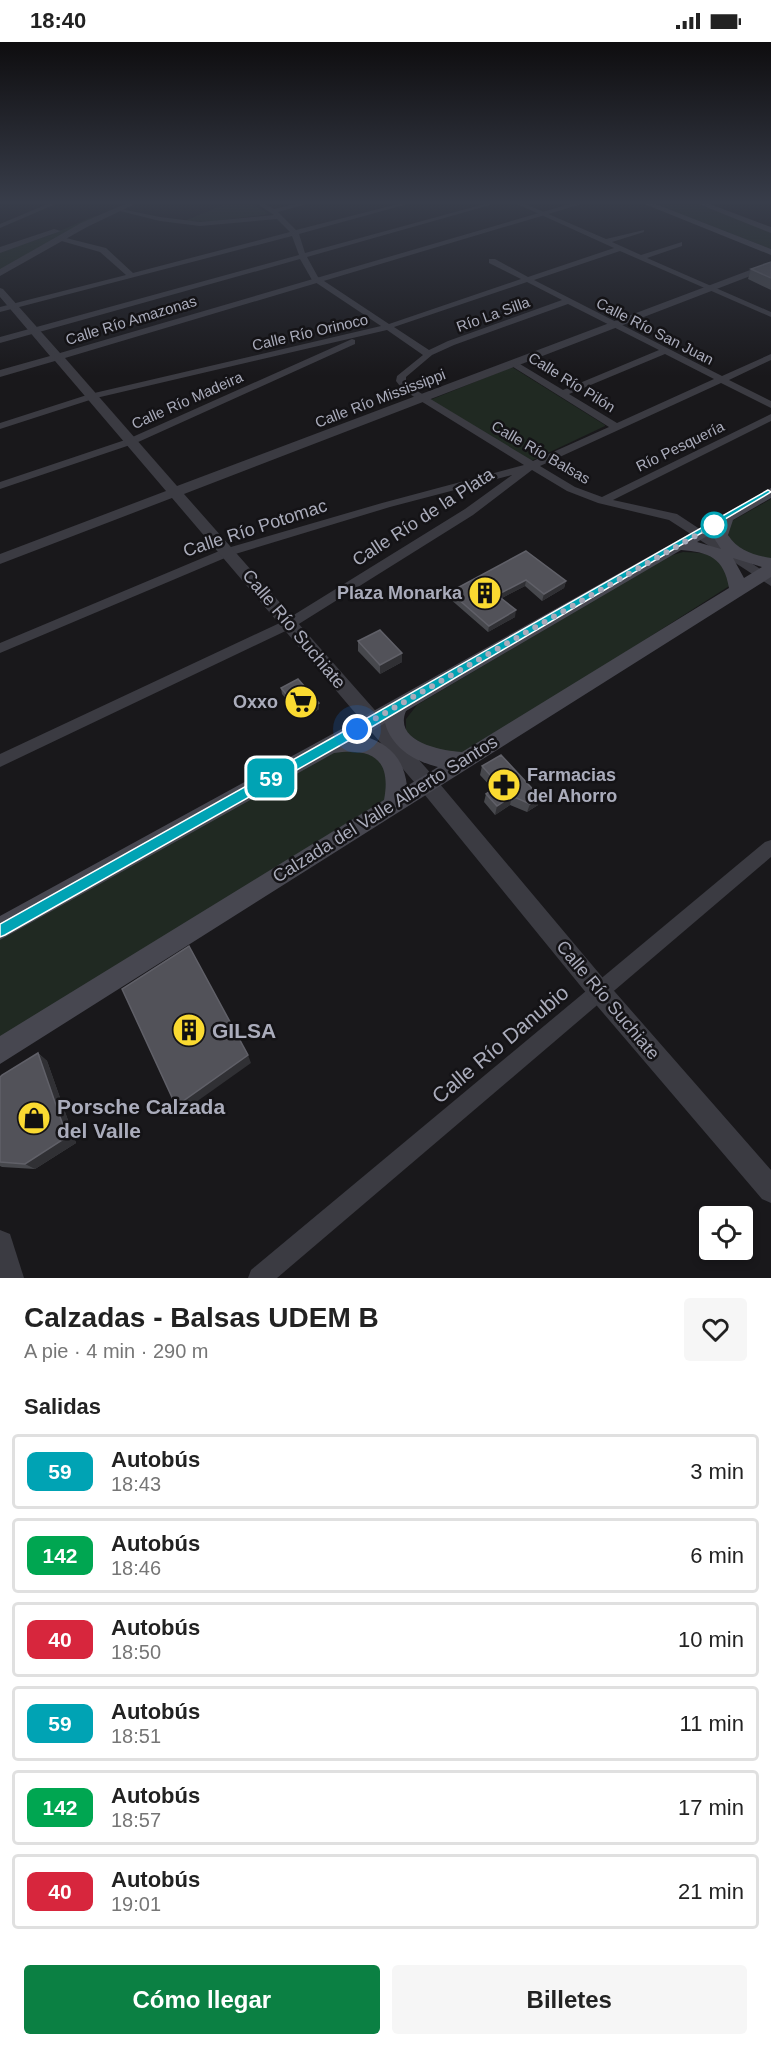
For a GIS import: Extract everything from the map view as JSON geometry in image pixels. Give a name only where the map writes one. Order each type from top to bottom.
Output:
[{"type":"main road","points":[[0,929],[323,748],[771,492]]},
{"type":"main road","points":[[727,517],[720,535],[729,548],[768,572]]},
{"type":"main road","points":[[677,545],[702,547],[724,558],[733,566],[737,589]]},
{"type":"main road","name":"Calzada del Valle Alberto Santos","points":[[2,1049],[737,589],[768,572]]},
{"type":"main road","points":[[400,704],[394,717],[395,729],[407,742],[421,752],[440,759],[465,760]]},
{"type":"main road","points":[[323,748],[357,743],[373,747],[387,756],[395,767],[398,780],[394,803]]},
{"type":"street","points":[[0,273],[21,261]]},
{"type":"street","points":[[115,261],[131,275]]},
{"type":"street","points":[[0,310],[187,261]]},
{"type":"street","points":[[0,340],[290,261]]},
{"type":"street","points":[[305,261],[317,280],[384,328],[428,355]]},
{"type":"street","name":"Calle Río Amazonas","points":[[0,374],[382,261]]},
{"type":"street","name":"Calle Río San Juan","points":[[492,261],[771,405]]},
{"type":"street","name":"Calle Río Orinoco","points":[[0,426],[93,396],[384,328],[584,261]]},
{"type":"street","points":[[650,261],[771,315]]},
{"type":"street","name":"Calle Río Mississippi","points":[[0,559],[771,265]]},
{"type":"street","name":"Calle Río Suchiate","points":[[0,291],[427,783],[600,992],[771,1190]]},
{"type":"street","name":"Río La Silla","points":[[428,355],[451,343],[568,301]]},
{"type":"street","name":"Calle Río Madeira","points":[[0,486],[132,441],[384,328]]},
{"type":"street","points":[[562,394],[665,351]]},
{"type":"street","name":"Calle Río Balsas","points":[[428,355],[402,376],[401,381],[406,388],[571,489],[602,501],[667,515],[768,572]]},
{"type":"street","name":"Calle Río de la Plata","points":[[0,761],[289,624],[496,493],[531,466],[771,357]]},
{"type":"street","name":"Calle Río Pilón","points":[[512,363],[616,427]]},
{"type":"street","name":"Río Pesquería","points":[[602,501],[771,417]]},
{"type":"street","name":"Calle Río Potomac","points":[[0,648],[228,552],[531,466]]},
{"type":"street","points":[[483,478],[495,485],[496,493]]},
{"type":"street","name":"Calle Río Danubio","points":[[259,1278],[771,847]]},
{"type":"street","points":[[0,1244],[10,1278]]},
{"type":"shaded area","points":[[0,261],[18,261],[0,271]]},
{"type":"shaded area","points":[[512,367],[605,426],[531,461],[430,400]]},
{"type":"shaded area","points":[[771,499],[771,559],[751,556],[731,543],[727,531],[732,521]]},
{"type":"shaded area","points":[[683,552],[703,553],[714,558],[734,583],[463,756],[440,756],[406,733],[406,719],[417,705],[666,557]]},
{"type":"shaded area","points":[[339,747],[385,756],[395,791],[379,809],[0,1038],[0,939]]},
{"type":"building","points":[[771,262],[771,278],[751,269]]},
{"type":"building","name":"Plaza Monarka","points":[[526,551],[566,581],[544,594],[526,580],[497,595],[516,610],[489,626],[450,592]]},
{"type":"building","points":[[380,630],[402,653],[380,665],[358,641]]},
{"type":"building","name":"Oxxo","points":[[298,679],[319,703],[302,713],[281,688]]},
{"type":"building","name":"Farmacias del Ahorro","points":[[501,755],[540,797],[530,804],[512,796],[497,806],[486,794],[499,785],[482,766]]},
{"type":"building","name":"GILSA","points":[[189,946],[248,1055],[176,1106],[122,989]]},
{"type":"building","name":"Porsche Calzada del Valle","points":[[38,1053],[67,1137],[25,1164],[0,1162],[0,1077]]},
{"type":"bus line","name":"59","points":[[0,929],[343,738],[771,492]]},
{"type":"place","name":"Plaza Monarka","points":[[485,593]]},
{"type":"place","name":"Oxxo","points":[[301,702]]},
{"type":"place","name":"Farmacias del Ahorro","points":[[504,785]]},
{"type":"place","name":"GILSA","points":[[189,1030]]},
{"type":"place","name":"Porsche Calzada del Valle","points":[[34,1118]]},
{"type":"route","points":[[357,729],[716,524],[714,525]]}]
